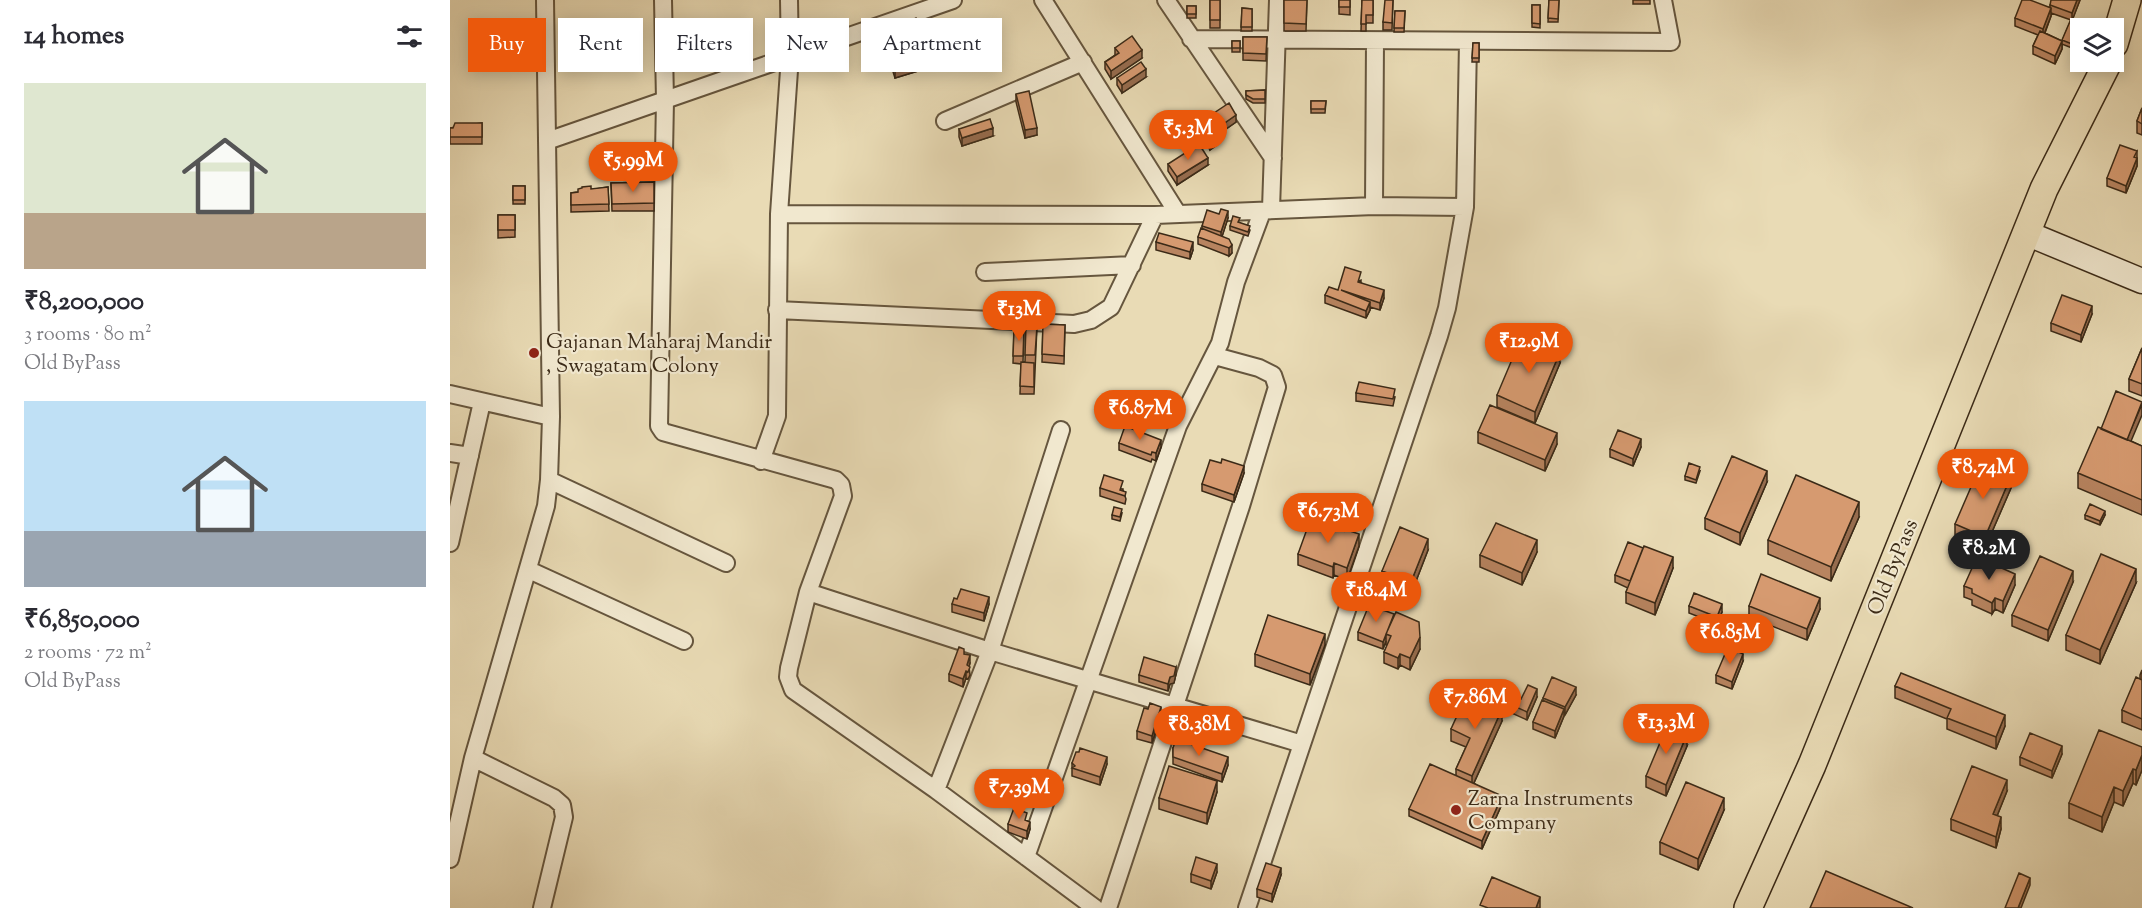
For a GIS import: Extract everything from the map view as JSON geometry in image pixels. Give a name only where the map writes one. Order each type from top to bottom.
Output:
[{"type":"main road","points":[[2122,18],[2127,0]]},
{"type":"main road","name":"Old ByPass","points":[[1748,908],[1812,765],[2044,189],[2103,72]]},
{"type":"street","points":[[450,859],[473,758],[546,506],[549,480],[551,417],[545,0]]},
{"type":"street","points":[[663,0],[665,100],[658,422],[663,432],[836,480],[843,489],[843,496],[808,592],[789,668],[789,683],[793,690],[936,790],[1095,908]]},
{"type":"street","points":[[789,0],[789,18]]},
{"type":"street","points":[[849,36],[953,0]]},
{"type":"street","points":[[1043,0],[1178,214]]},
{"type":"street","points":[[1166,0],[1273,158]]},
{"type":"street","points":[[1026,857],[1178,426],[1215,356],[1236,282],[1266,211],[1273,158],[1278,0]]},
{"type":"street","points":[[1191,39],[1671,42],[1663,0]]},
{"type":"street","points":[[1374,206],[1375,41]]},
{"type":"street","points":[[1247,908],[1448,308],[1465,207],[1468,42]]},
{"type":"street","points":[[945,121],[1083,62]]},
{"type":"street","points":[[547,141],[765,65]]},
{"type":"street","points":[[761,461],[777,416],[778,214],[789,72]]},
{"type":"street","points":[[778,214],[1155,215],[1374,206],[1465,207]]},
{"type":"street","points":[[777,310],[1074,324],[1091,320],[1111,307],[1155,215]]},
{"type":"street","points":[[2026,234],[2142,281]]},
{"type":"street","points":[[985,272],[1132,265]]},
{"type":"street","points":[[1108,908],[1241,506],[1277,387],[1273,375],[1215,356]]},
{"type":"street","points":[[450,394],[551,417]]},
{"type":"street","points":[[450,543],[482,402]]},
{"type":"street","points":[[936,790],[990,651],[1061,430]]},
{"type":"street","points":[[450,453],[470,456]]},
{"type":"street","points":[[549,480],[726,563]]},
{"type":"street","points":[[529,570],[684,641]]},
{"type":"street","points":[[808,592],[990,651],[1302,744]]},
{"type":"street","points":[[473,758],[554,798],[562,806],[564,817],[542,908]]},
{"type":"building","points":[[1210,0],[1220,0],[1220,20],[1210,20]]},
{"type":"building","points":[[1284,0],[1307,0],[1306,24],[1284,23]]},
{"type":"building","points":[[1339,0],[1350,0],[1350,7],[1339,7]]},
{"type":"building","points":[[1362,0],[1373,0],[1373,15],[1366,15],[1366,24],[1361,24]]},
{"type":"building","points":[[1385,0],[1393,0],[1392,23],[1383,22]]},
{"type":"building","points":[[1549,0],[1559,0],[1558,19],[1548,18]]},
{"type":"building","points":[[2022,0],[2030,0],[2051,8],[2043,29],[2015,18]]},
{"type":"building","points":[[2051,0],[2077,0],[2072,13],[2050,5]]},
{"type":"building","points":[[1532,5],[1540,5],[1540,24],[1532,23]]},
{"type":"building","points":[[1187,6],[1196,6],[1196,14],[1187,14]]},
{"type":"building","points":[[1242,8],[1252,9],[1252,27],[1241,27]]},
{"type":"building","points":[[1395,11],[1405,11],[1404,28],[1394,28]]},
{"type":"building","points":[[2070,21],[2070,43],[2062,40]]},
{"type":"building","points":[[2040,31],[2062,41],[2055,56],[2033,46]]},
{"type":"building","points":[[1132,36],[1142,50],[1111,71],[1105,62],[1119,53],[1115,48]]},
{"type":"building","points":[[1243,37],[1267,37],[1266,54],[1243,53]]},
{"type":"building","points":[[1232,41],[1240,41],[1240,48],[1232,48]]},
{"type":"building","points":[[1473,43],[1479,43],[1479,58],[1472,58]]},
{"type":"building","points":[[1141,62],[1146,69],[1122,85],[1117,78]]},
{"type":"building","points":[[1265,90],[1265,99],[1253,99],[1246,95],[1246,91]]},
{"type":"building","points":[[1029,91],[1037,128],[1025,130],[1016,94]]},
{"type":"building","points":[[1311,101],[1326,101],[1325,109],[1311,109]]},
{"type":"building","points":[[1229,103],[1236,115],[1216,129],[1208,117]]},
{"type":"building","points":[[2142,108],[2142,124],[2137,121]]},
{"type":"building","points":[[990,119],[993,128],[962,138],[959,129]]},
{"type":"building","points":[[455,123],[482,123],[482,137],[450,137],[450,128],[453,128]]},
{"type":"building","points":[[1210,128],[1218,140],[1210,146],[1201,133]]},
{"type":"building","points":[[1199,144],[1208,158],[1177,177],[1168,164]]},
{"type":"building","points":[[2120,145],[2137,151],[2134,157],[2137,158],[2126,186],[2107,178]]},
{"type":"building","points":[[654,182],[654,203],[612,204],[611,183]]},
{"type":"building","points":[[513,186],[525,186],[525,200],[513,200]]},
{"type":"building","points":[[591,186],[591,189],[608,187],[609,204],[571,205],[571,193],[578,192],[578,189],[582,187]]},
{"type":"building","points":[[1221,209],[1228,211],[1221,232],[1202,226],[1207,210],[1219,214]]},
{"type":"building","points":[[498,215],[515,215],[515,230],[498,230]]},
{"type":"building","points":[[1233,216],[1240,218],[1238,222],[1250,226],[1248,232],[1230,226]]},
{"type":"building","points":[[1201,228],[1229,239],[1232,245],[1229,248],[1198,237]]},
{"type":"building","points":[[1159,233],[1193,242],[1190,252],[1156,242]]},
{"type":"building","points":[[1345,267],[1361,272],[1358,282],[1384,290],[1380,303],[1341,290],[1370,302],[1366,311],[1325,295],[1329,287],[1338,290]]},
{"type":"building","points":[[2062,295],[2092,306],[2081,335],[2051,323]]},
{"type":"building","points":[[1043,324],[1065,325],[1064,356],[1042,354]]},
{"type":"building","points":[[1026,325],[1037,326],[1035,355],[1025,355]]},
{"type":"building","points":[[1014,329],[1024,329],[1023,356],[1013,356]]},
{"type":"building","points":[[1522,336],[1560,352],[1535,412],[1497,395]]},
{"type":"building","points":[[2142,348],[2142,384],[2129,379]]},
{"type":"building","points":[[1021,362],[1034,363],[1034,387],[1020,386]]},
{"type":"building","points":[[1359,382],[1395,389],[1393,399],[1356,393]]},
{"type":"building","points":[[2116,391],[2142,402],[2127,440],[2101,429]]},
{"type":"building","points":[[1490,405],[1557,433],[1545,460],[1478,432]]},
{"type":"building","points":[[1125,426],[1161,440],[1156,453],[1152,452],[1151,455],[1119,443]]},
{"type":"building","points":[[2098,427],[2142,446],[2142,500],[2078,473]]},
{"type":"building","points":[[1618,430],[1641,439],[1633,459],[1610,449]]},
{"type":"building","points":[[1732,456],[1767,471],[1740,533],[1705,518]]},
{"type":"building","points":[[1222,459],[1244,466],[1234,495],[1202,484],[1210,460],[1221,463]]},
{"type":"building","points":[[1689,463],[1700,467],[1696,480],[1685,476]]},
{"type":"building","points":[[1981,464],[2011,476],[1985,537],[1955,524]]},
{"type":"building","points":[[1104,475],[1123,481],[1120,490],[1126,492],[1125,496],[1100,488]]},
{"type":"building","points":[[1796,475],[1859,502],[1831,567],[1768,540]]},
{"type":"building","points":[[2090,504],[2105,511],[2100,521],[2085,515]]},
{"type":"building","points":[[1114,507],[1122,509],[1120,517],[1112,515]]},
{"type":"building","points":[[1311,518],[1320,522],[1319,525],[1324,526],[1325,524],[1336,530],[1337,527],[1359,534],[1347,568],[1334,563],[1333,567],[1298,554]]},
{"type":"building","points":[[1496,523],[1537,540],[1522,573],[1480,555]]},
{"type":"building","points":[[1400,527],[1428,539],[1411,582],[1382,571]]},
{"type":"building","points":[[1628,542],[1643,548],[1630,581],[1615,575]]},
{"type":"building","points":[[1644,546],[1673,557],[1655,603],[1626,592]]},
{"type":"building","points":[[2101,554],[2136,569],[2100,650],[2066,635]]},
{"type":"building","points":[[2040,556],[2073,571],[2048,630],[2012,615]]},
{"type":"building","points":[[1977,557],[2015,574],[2003,601],[1995,598],[1992,603],[1972,593],[1972,589],[1964,586]]},
{"type":"building","points":[[1761,574],[1820,598],[1807,629],[1749,606]]},
{"type":"building","points":[[961,589],[989,597],[984,613],[952,604]]},
{"type":"building","points":[[1694,593],[1722,604],[1717,617],[1689,606]]},
{"type":"building","points":[[1369,605],[1394,614],[1383,642],[1358,632]]},
{"type":"building","points":[[1396,612],[1419,622],[1420,637],[1410,658],[1400,654],[1398,658],[1384,652],[1391,636],[1386,634]]},
{"type":"building","points":[[1268,615],[1325,634],[1310,674],[1255,654]]},
{"type":"building","points":[[959,647],[964,649],[964,654],[970,655],[967,665],[970,667],[963,679],[949,674]]},
{"type":"building","points":[[1728,647],[1743,654],[1732,682],[1716,675]]},
{"type":"building","points":[[1144,657],[1176,667],[1174,676],[1170,677],[1168,684],[1139,675]]},
{"type":"building","points":[[1901,673],[2005,715],[1996,737],[1947,718],[1951,709],[1895,686]]},
{"type":"building","points":[[1552,677],[1576,687],[1565,707],[1543,698]]},
{"type":"building","points":[[2136,677],[2142,680],[2142,719],[2122,710]]},
{"type":"building","points":[[1528,685],[1537,689],[1527,712],[1505,702],[1508,694],[1521,699]]},
{"type":"building","points":[[1467,694],[1502,709],[1472,776],[1456,769],[1470,738],[1451,729]]},
{"type":"building","points":[[1542,700],[1564,709],[1555,731],[1533,722]]},
{"type":"building","points":[[1150,703],[1161,707],[1152,736],[1137,731],[1144,708],[1148,709]]},
{"type":"building","points":[[1667,726],[1687,734],[1666,785],[1646,776]]},
{"type":"building","points":[[2099,730],[2142,747],[2142,755],[2136,770],[2133,769],[2123,791],[2114,787],[2102,817],[2069,803]]},
{"type":"building","points":[[2030,733],[2062,746],[2052,771],[2020,757]]},
{"type":"building","points":[[1176,739],[1228,757],[1222,774],[1173,757]]},
{"type":"building","points":[[1080,748],[1107,757],[1100,777],[1072,768],[1075,766],[1072,763],[1076,752],[1079,752]]},
{"type":"building","name":"Zarna Instruments Company","points":[[1430,764],[1502,796],[1482,841],[1409,809]]},
{"type":"building","points":[[1169,766],[1217,781],[1207,813],[1159,798]]},
{"type":"building","points":[[1972,766],[2007,780],[1993,814],[2001,817],[1996,837],[1951,819]]},
{"type":"building","points":[[1686,782],[1724,798],[1698,859],[1660,842]]},
{"type":"building","points":[[1014,808],[1027,813],[1025,820],[1030,822],[1027,831],[1008,824]]},
{"type":"building","points":[[1196,857],[1217,864],[1211,881],[1191,874]]},
{"type":"building","points":[[1266,863],[1281,868],[1272,894],[1257,889]]},
{"type":"building","points":[[1826,871],[1913,908],[1810,908]]},
{"type":"building","points":[[2019,873],[2030,878],[2018,908],[2005,908]]},
{"type":"building","points":[[1492,877],[1540,897],[1536,908],[1488,908],[1480,905]]},
{"type":"place","name":"Gajanan Maharaj Mandir , Swagatam Colony","points":[[534,353]]},
{"type":"place","name":"Zarna Instruments Company","points":[[1456,810]]}]
